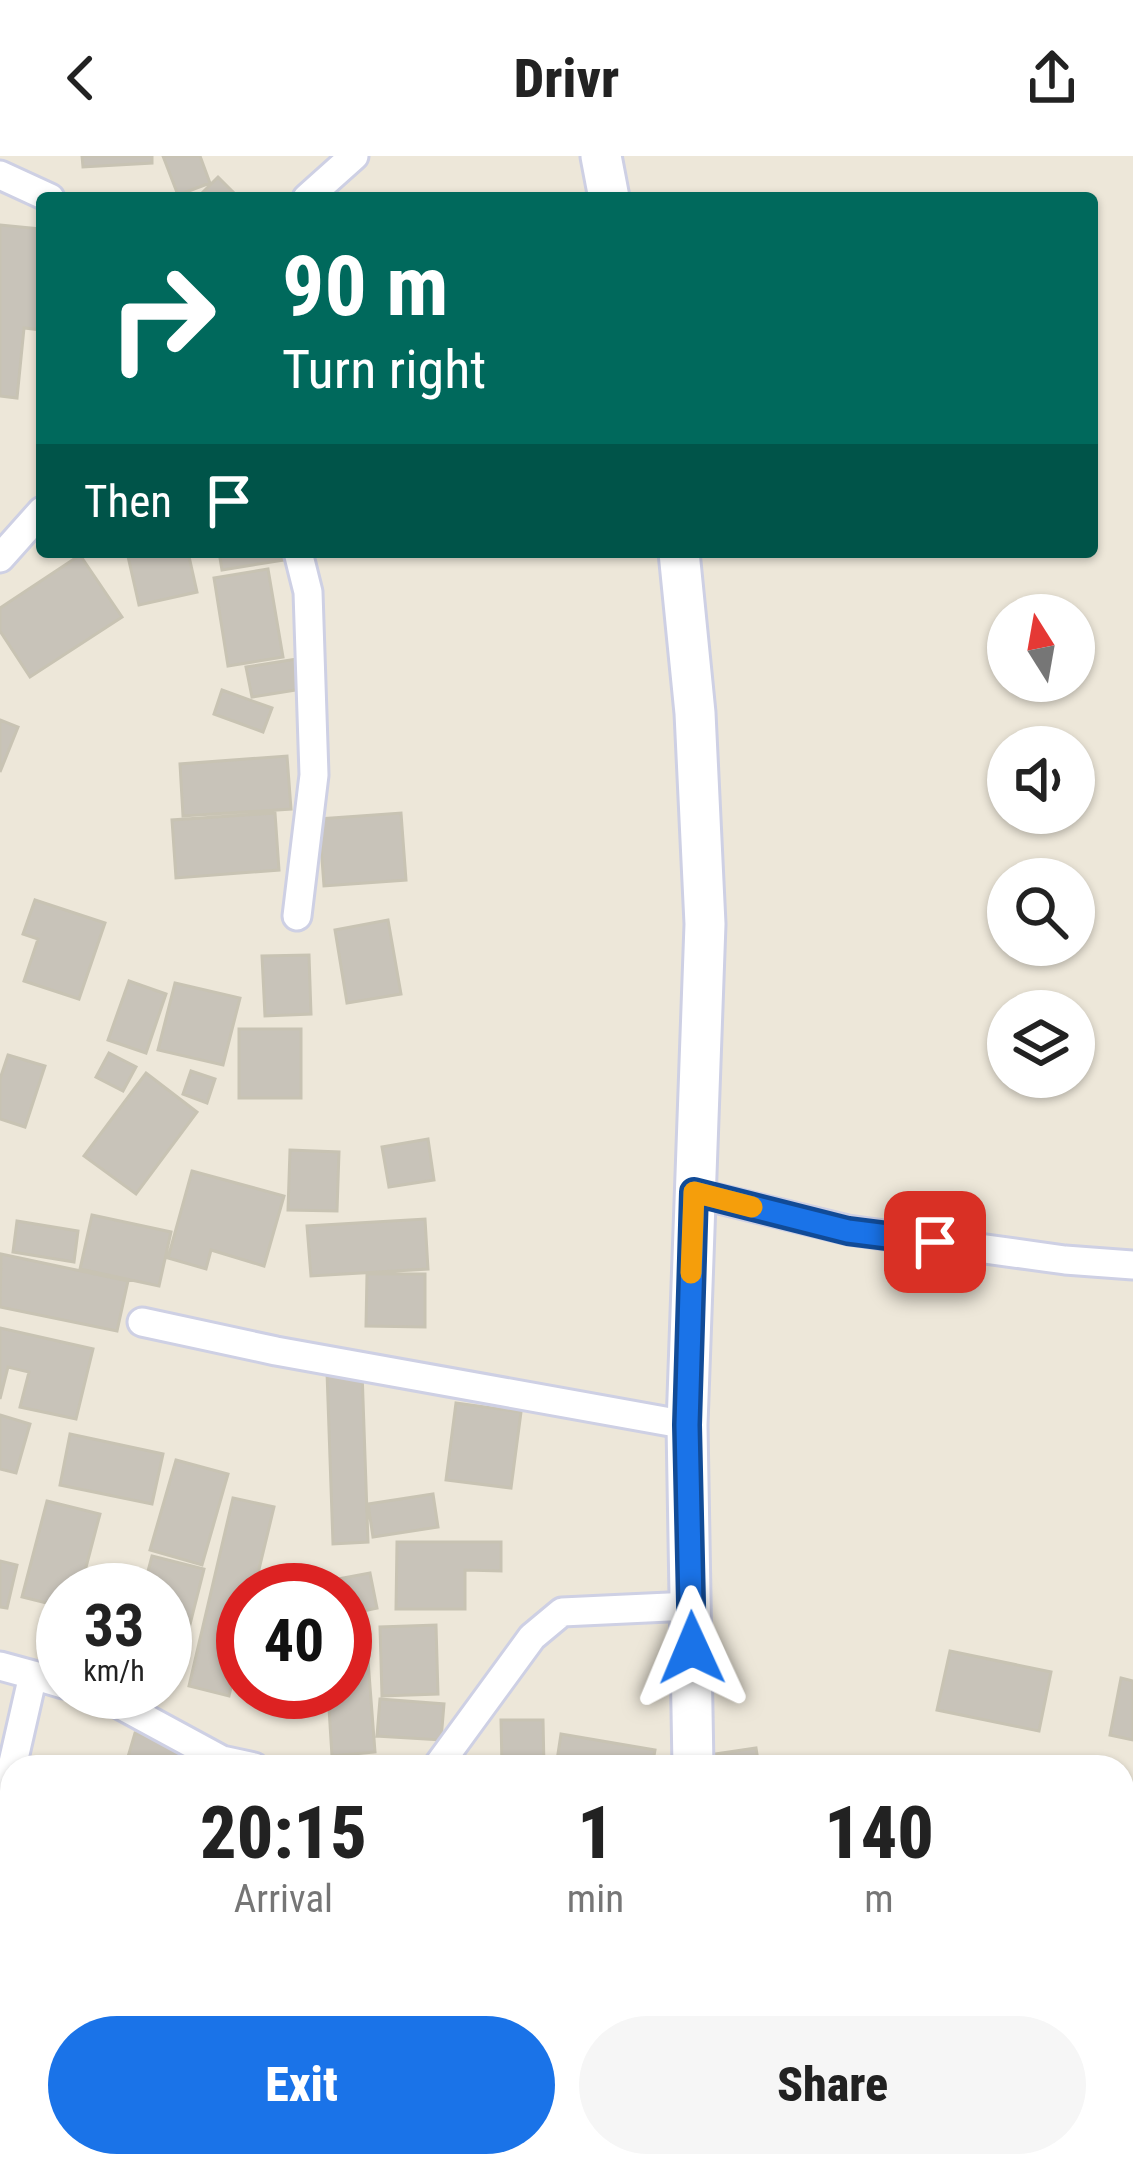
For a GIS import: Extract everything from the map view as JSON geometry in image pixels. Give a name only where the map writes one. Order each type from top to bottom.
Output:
[{"type":"street","points":[[314,192],[354,156]]},
{"type":"street","points":[[601,156],[609,192]]},
{"type":"street","points":[[0,175],[37,192]]},
{"type":"street","points":[[0,558],[36,518]]},
{"type":"street","points":[[296,916],[314,776],[308,592],[300,558]]},
{"type":"street","points":[[680,558],[695,713],[705,924],[687,1425],[693,1755]]},
{"type":"street","points":[[694,1192],[848,1231],[1133,1265]]},
{"type":"street","points":[[142,1322],[276,1352],[687,1425]]},
{"type":"street","points":[[446,1755],[532,1637],[562,1612],[691,1606]]},
{"type":"street","points":[[0,1666],[36,1676]]},
{"type":"street","points":[[15,1755],[33,1675]]},
{"type":"street","points":[[147,1719],[213,1755]]},
{"type":"building","points":[[82,156],[152,156],[152,163],[83,167]]},
{"type":"building","points":[[163,156],[200,156],[210,183],[177,192]]},
{"type":"building","points":[[218,177],[233,192],[203,192]]},
{"type":"building","points":[[0,225],[36,228],[36,329],[24,328],[17,398],[0,396]]},
{"type":"building","points":[[82,558],[122,617],[30,677],[0,631],[0,608]]},
{"type":"building","points":[[128,558],[189,558],[197,592],[139,605]]},
{"type":"building","points":[[220,558],[284,558],[284,560],[222,570]]},
{"type":"building","points":[[268,569],[283,657],[228,666],[214,578]]},
{"type":"building","points":[[297,659],[302,689],[252,697],[246,667]]},
{"type":"building","points":[[222,690],[272,708],[263,732],[214,714]]},
{"type":"building","points":[[0,720],[18,727],[0,772]]},
{"type":"building","points":[[287,756],[291,809],[183,816],[180,764]]},
{"type":"building","points":[[275,813],[279,870],[176,878],[172,820]]},
{"type":"building","points":[[401,813],[406,880],[324,886],[319,819]]},
{"type":"building","points":[[35,900],[105,923],[79,999],[24,981],[38,939],[23,934]]},
{"type":"building","points":[[388,920],[401,994],[347,1003],[335,930]]},
{"type":"building","points":[[309,955],[311,1014],[265,1016],[262,956]]},
{"type":"building","points":[[129,981],[166,994],[146,1053],[108,1040]]},
{"type":"building","points":[[175,983],[240,998],[223,1065],[158,1050]]},
{"type":"building","points":[[239,1029],[301,1029],[301,1098],[239,1098]]},
{"type":"building","points":[[109,1053],[136,1067],[123,1091],[96,1077]]},
{"type":"building","points":[[8,1055],[45,1066],[25,1127],[0,1119],[0,1079]]},
{"type":"building","points":[[191,1071],[215,1079],[207,1103],[183,1094]]},
{"type":"building","points":[[146,1073],[197,1112],[136,1194],[84,1156]]},
{"type":"building","points":[[428,1139],[434,1180],[389,1187],[382,1147]]},
{"type":"building","points":[[290,1150],[339,1152],[337,1211],[288,1210]]},
{"type":"building","points":[[192,1171],[284,1196],[264,1266],[211,1250],[206,1269],[168,1258]]},
{"type":"building","points":[[92,1215],[171,1232],[159,1286],[80,1269]]},
{"type":"building","points":[[425,1219],[428,1269],[311,1276],[307,1226]]},
{"type":"building","points":[[17,1221],[78,1231],[74,1262],[13,1252]]},
{"type":"building","points":[[1,1254],[128,1281],[117,1331],[0,1307]]},
{"type":"building","points":[[367,1274],[425,1274],[425,1327],[366,1326]]},
{"type":"building","points":[[0,1328],[93,1349],[76,1419],[20,1407],[29,1372],[8,1367],[0,1399]]},
{"type":"building","points":[[362,1371],[368,1542],[333,1544],[327,1372]]},
{"type":"building","points":[[456,1403],[521,1412],[511,1488],[446,1480]]},
{"type":"building","points":[[0,1415],[30,1424],[16,1473],[0,1469]]},
{"type":"building","points":[[70,1434],[163,1454],[152,1504],[60,1485]]},
{"type":"building","points":[[176,1460],[228,1474],[202,1565],[150,1550]]},
{"type":"building","points":[[433,1494],[438,1527],[373,1537],[368,1504]]},
{"type":"building","points":[[233,1498],[274,1507],[261,1563],[218,1563]]},
{"type":"building","points":[[47,1501],[100,1514],[87,1563],[36,1563],[36,1600],[22,1597]]},
{"type":"building","points":[[397,1542],[501,1542],[501,1571],[465,1570],[465,1609],[396,1609]]},
{"type":"building","points":[[152,1556],[180,1563],[150,1563]]},
{"type":"building","points":[[0,1561],[17,1565],[7,1608],[0,1607]]},
{"type":"building","points":[[192,1566],[204,1569],[192,1616]]},
{"type":"building","points":[[216,1571],[216,1693],[192,1687]]},
{"type":"building","points":[[436,1625],[438,1694],[382,1696],[380,1627]]},
{"type":"building","points":[[950,1651],[1051,1672],[1039,1731],[937,1710]]},
{"type":"building","points":[[1121,1678],[1133,1681],[1133,1740],[1110,1735]]},
{"type":"building","points":[[380,1699],[444,1704],[441,1740],[377,1736]]},
{"type":"building","points":[[372,1713],[375,1752],[332,1755],[330,1719],[372,1719]]},
{"type":"building","points":[[501,1720],[543,1720],[544,1755],[502,1755]]},
{"type":"building","points":[[135,1733],[195,1751],[194,1755],[129,1755]]},
{"type":"building","points":[[561,1734],[655,1750],[654,1755],[558,1755]]},
{"type":"building","points":[[756,1748],[757,1755],[715,1755]]},
{"type":"slow traffic","points":[[691,1273],[694,1192],[752,1207]]},
{"type":"route","points":[[692,1648],[687,1425],[694,1192],[848,1231],[935,1242]]}]
